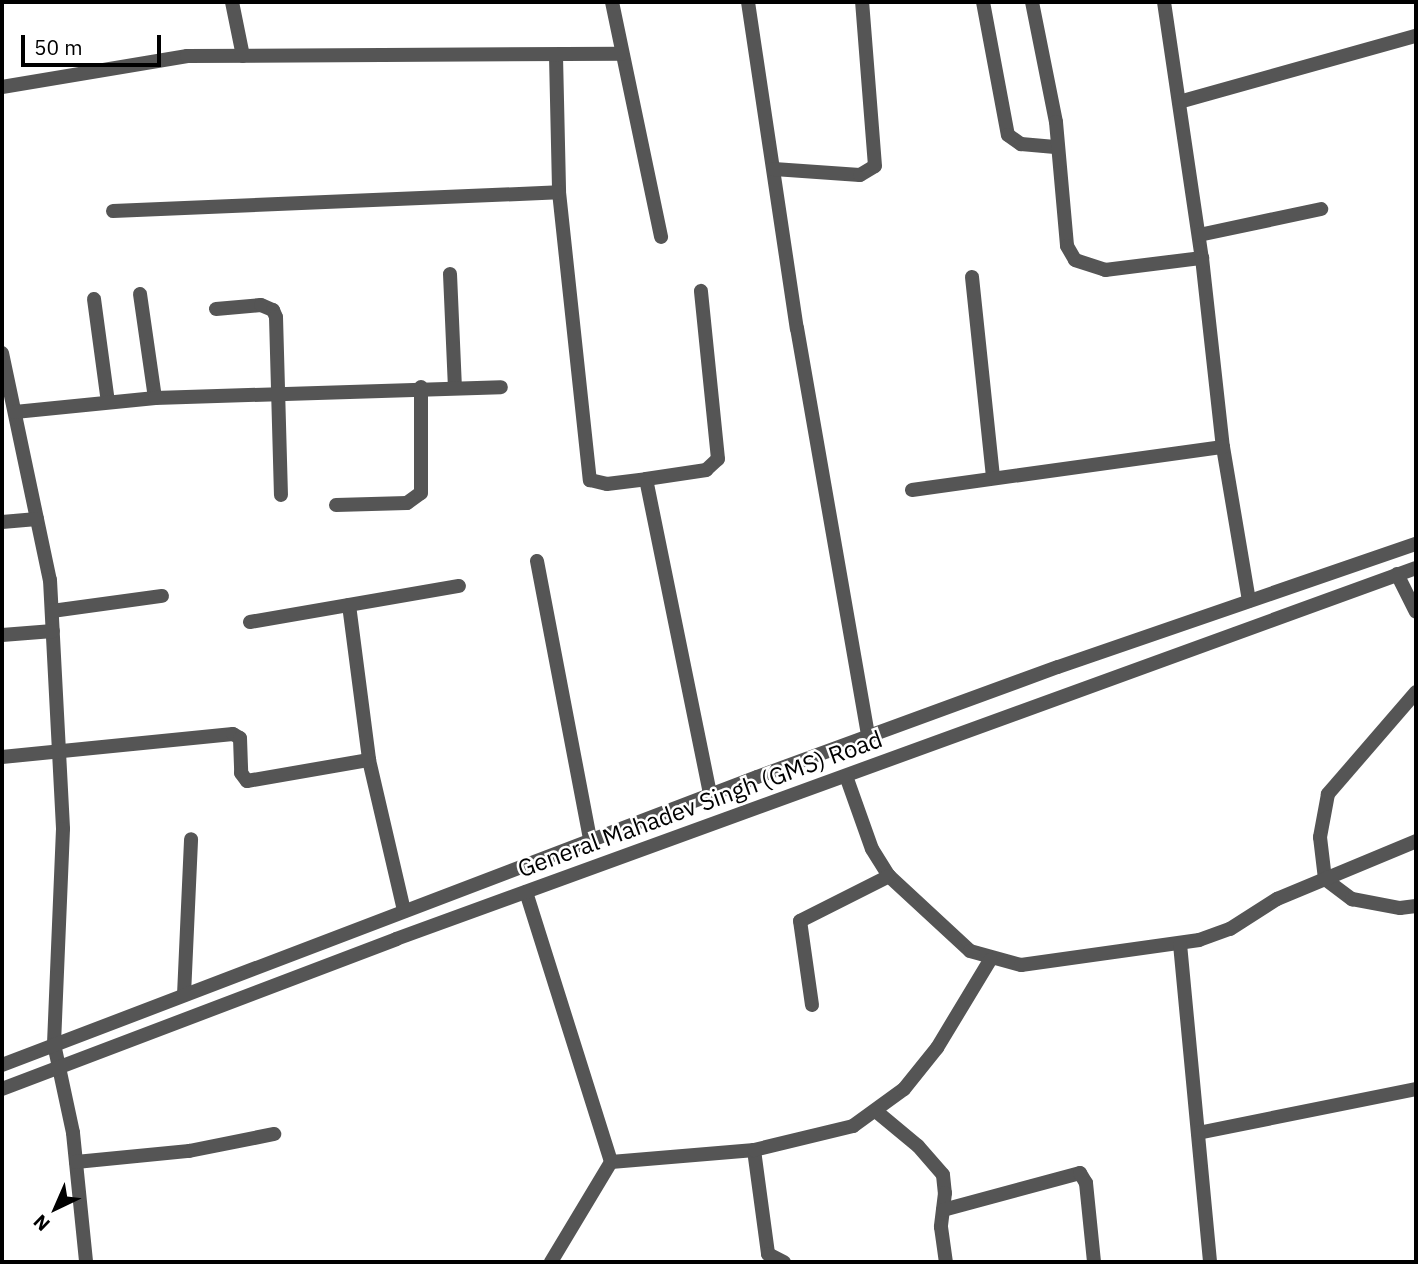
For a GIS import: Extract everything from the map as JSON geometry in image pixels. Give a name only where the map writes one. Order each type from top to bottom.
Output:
[{"type":"street","points":[[232,2],[243,56]]},
{"type":"street","points":[[612,2],[661,237]]},
{"type":"street","points":[[748,2],[868,736]]},
{"type":"street","points":[[774,169],[860,175],[875,166],[862,2]]},
{"type":"street","points":[[983,2],[1008,135],[1021,144],[1058,148]]},
{"type":"street","points":[[1032,2],[1058,148],[1067,246],[1075,260],[1105,270],[1202,258]]},
{"type":"street","points":[[1164,2],[1199,235],[1223,447],[1249,601]]},
{"type":"street","points":[[1179,102],[1416,36]]},
{"type":"street","points":[[2,87],[187,56],[622,54]]},
{"type":"street","points":[[556,56],[559,192],[587,471],[598,484],[706,470],[718,459],[701,291]]},
{"type":"street","points":[[113,211],[559,192]]},
{"type":"street","points":[[1199,235],[1321,209]]},
{"type":"street","points":[[450,274],[455,387]]},
{"type":"street","points":[[972,277],[993,477]]},
{"type":"street","points":[[140,294],[155,398]]},
{"type":"street","points":[[94,299],[108,402]]},
{"type":"street","points":[[216,309],[261,305],[273,310],[279,392],[281,495]]},
{"type":"street","points":[[2,353],[7,394],[15,412],[52,611],[63,829],[54,1044],[76,1162],[86,1262]]},
{"type":"street","points":[[15,412],[155,398],[421,387],[502,387]]},
{"type":"street","points":[[336,505],[407,503],[421,493],[421,387]]},
{"type":"street","points":[[912,490],[1223,447]]},
{"type":"street","points":[[646,479],[710,794]]},
{"type":"street","points":[[2,522],[37,519]]},
{"type":"street","points":[[2,1065],[710,794],[1416,544]]},
{"type":"street","points":[[537,561],[590,839]]},
{"type":"street","name":"General Mahadev Singh (GMS) Road","points":[[2,1089],[58,1065],[526,892],[1416,568]]},
{"type":"street","points":[[1397,574],[1416,612]]},
{"type":"street","points":[[250,622],[459,586]]},
{"type":"street","points":[[52,611],[162,596]]},
{"type":"street","points":[[349,605],[369,760],[404,911]]},
{"type":"street","points":[[2,635],[53,631]]},
{"type":"street","points":[[1416,692],[1328,794],[1320,837],[1325,879],[1352,899],[1401,908],[1416,906]]},
{"type":"street","points":[[2,757],[59,749],[233,734],[240,738],[241,773],[247,781],[369,760]]},
{"type":"street","points":[[846,776],[872,849],[889,876],[970,951],[990,960],[1020,965],[1047,964],[1181,944],[1230,929],[1277,899],[1416,841]]},
{"type":"street","points":[[184,995],[191,839]]},
{"type":"street","points":[[812,1005],[800,921],[889,876]]},
{"type":"street","points":[[526,892],[611,1162]]},
{"type":"street","points":[[1181,944],[1210,1262]]},
{"type":"street","points":[[611,1162],[754,1150],[832,1134],[877,1112],[904,1089],[937,1048],[990,960]]},
{"type":"street","points":[[1198,1133],[1416,1089]]},
{"type":"street","points":[[877,1112],[935,1163],[943,1175],[940,1227],[946,1262]]},
{"type":"street","points":[[76,1162],[189,1151],[274,1134]]},
{"type":"street","points":[[754,1150],[768,1254],[784,1262]]},
{"type":"street","points":[[551,1262],[562,1237],[611,1162]]},
{"type":"street","points":[[943,1210],[1080,1173],[1086,1183],[1094,1262]]}]
